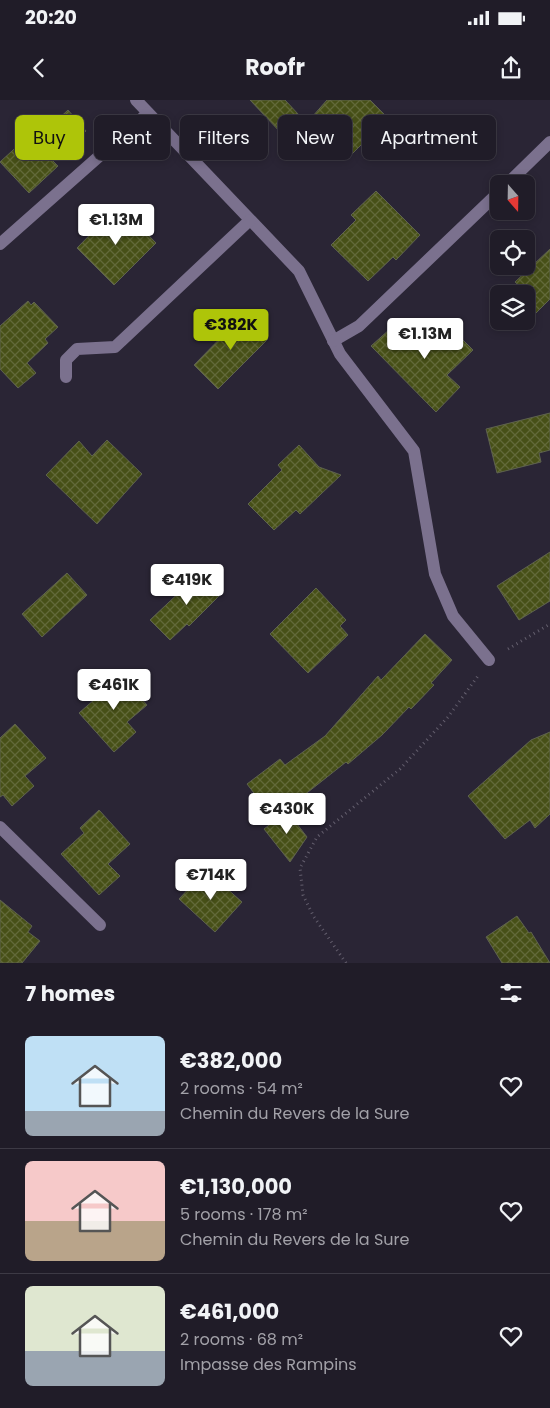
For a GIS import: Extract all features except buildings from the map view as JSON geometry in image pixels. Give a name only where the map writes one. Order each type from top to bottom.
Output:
[{"type":"street","points":[[136,100],[299,271],[340,354],[414,451],[435,574],[453,616],[489,660]]},
{"type":"street","points":[[0,244],[148,113]]},
{"type":"street","points":[[516,175],[550,142]]},
{"type":"street","points":[[333,341],[359,326],[490,201]]},
{"type":"street","points":[[66,377],[66,360],[76,349],[115,347],[250,220]]},
{"type":"street","points":[[0,827],[100,925]]},
{"type":"path","points":[[346,963],[314,917],[303,895],[300,868],[317,837],[400,769],[448,718],[489,660],[550,624]]}]
